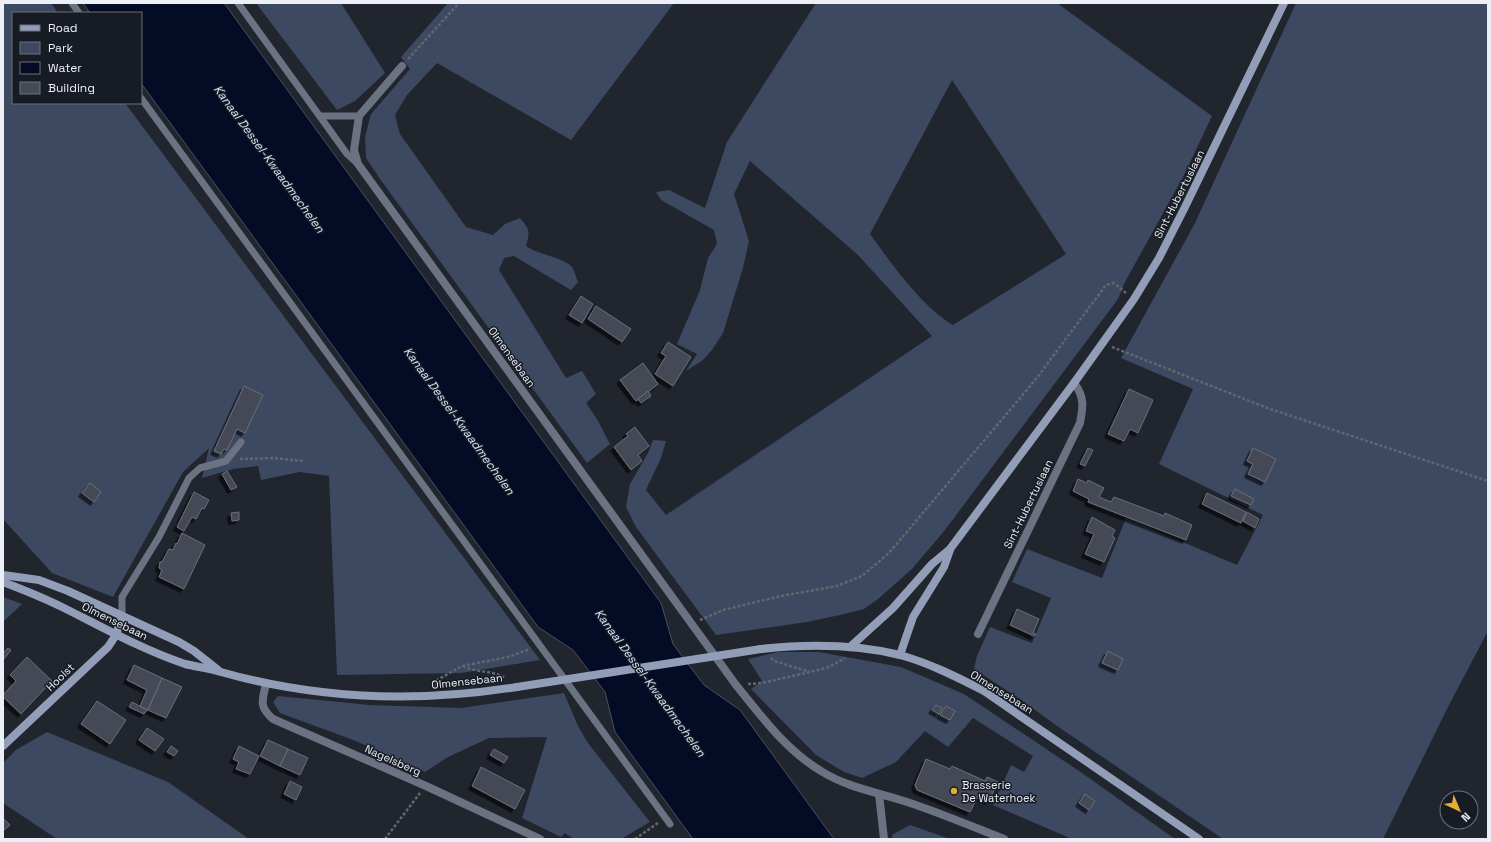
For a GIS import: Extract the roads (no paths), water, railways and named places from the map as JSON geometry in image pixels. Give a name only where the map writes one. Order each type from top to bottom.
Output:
[{"type":"street","name":"Sint-Hubertuslaan","points":[[850,647],[893,608],[932,564],[950,549],[1074,383],[1134,299],[1185,207],[1284,3]]},
{"type":"street","points":[[359,116],[402,66]]},
{"type":"street","name":"Olmensebaan","points":[[359,116],[354,150],[358,164],[736,684],[766,722],[801,757],[821,771],[843,783],[906,802],[1004,839]]},
{"type":"street","name":"Sint-Hubertuslaan","points":[[978,634],[1080,423],[1083,408],[1081,391],[1074,383]]},
{"type":"street","name":"Sint-Hubertuslaan","points":[[900,655],[913,617],[944,567],[950,549]]},
{"type":"street","name":"Olmensebaan","points":[[3,575],[39,580],[68,591],[179,642],[194,651],[220,672]]},
{"type":"street","name":"Olmensebaan","points":[[3,582],[39,596],[116,635],[186,664],[266,684],[312,691],[376,696],[434,696],[486,692],[761,649],[790,646],[850,647],[900,655],[950,674],[984,691],[1199,839]]},
{"type":"street","name":"Hoolst","points":[[3,746],[108,647],[116,635],[122,616]]},
{"type":"street","name":"Nagelsberg","points":[[266,684],[262,704],[264,712],[273,720],[426,786],[540,839]]},
{"type":"street","points":[[879,794],[884,839]]},
{"type":"lane","points":[[72,3],[78,12]]},
{"type":"lane","points":[[238,3],[347,154],[358,164]]},
{"type":"lane","points":[[142,99],[670,824]]},
{"type":"lane","points":[[320,116],[359,116]]},
{"type":"lane","name":"Olmensebaan","points":[[122,616],[122,597],[159,537],[189,478],[200,468],[226,461],[241,442]]},
{"type":"water","name":"Kanaal Dessel-Kwaadmechelen","points":[[83,3],[224,3],[661,603],[673,644],[704,685],[740,710],[834,839],[693,839],[615,732],[605,692],[573,650],[538,627],[142,84],[142,12],[89,12]]},
{"type":"place","name":"Brasserie De Waterhoek","points":[[954,791]]}]
